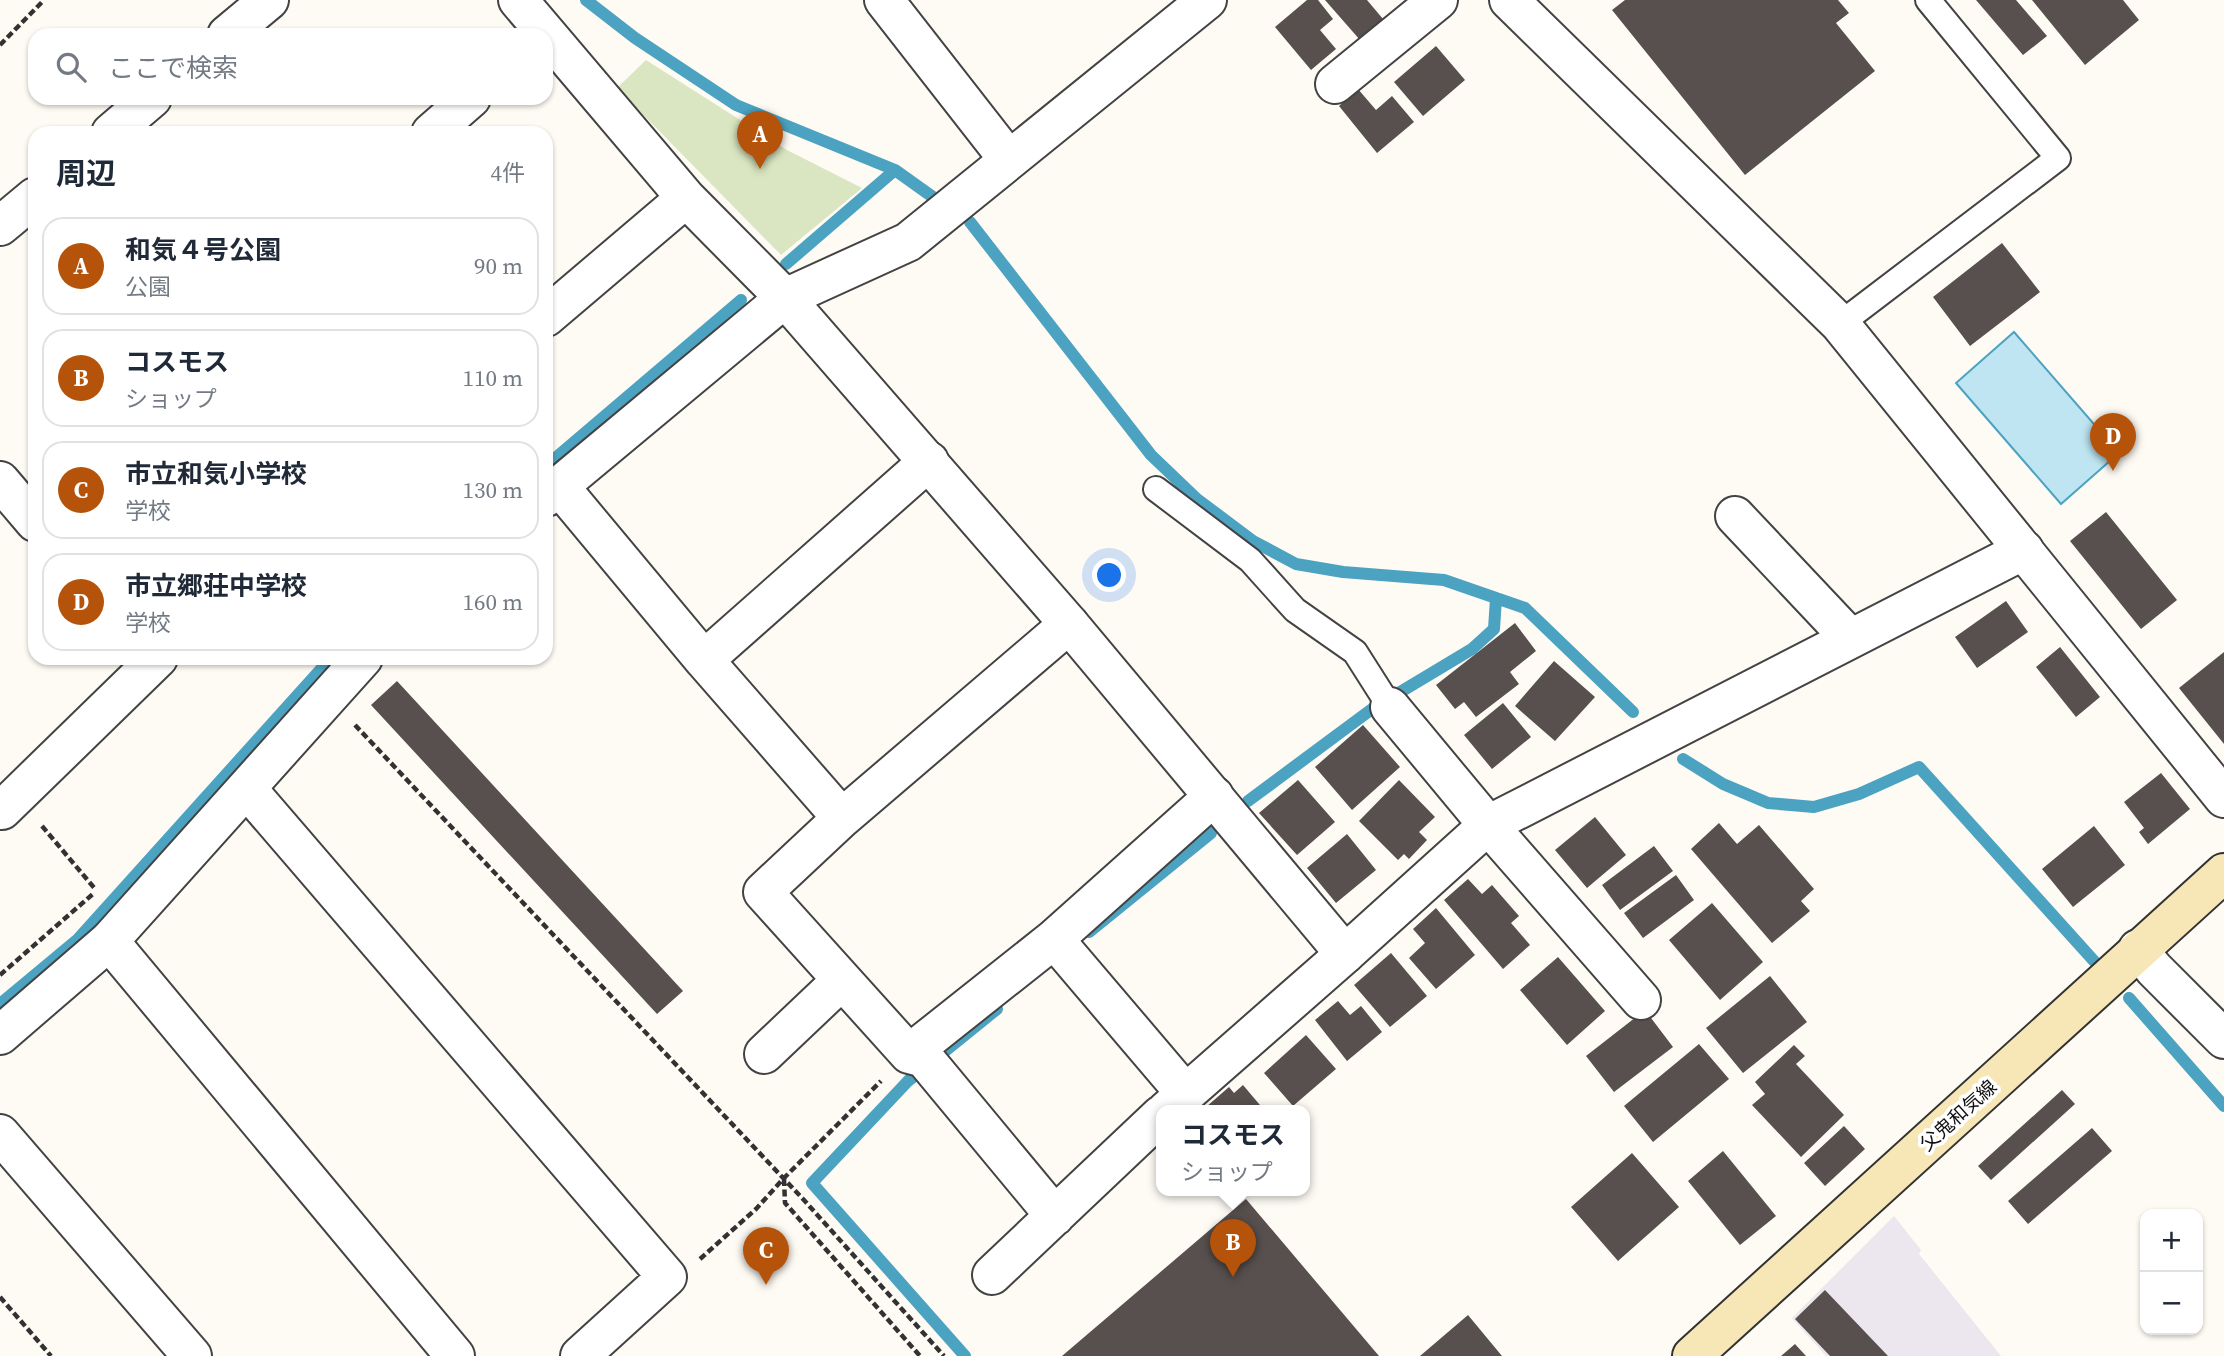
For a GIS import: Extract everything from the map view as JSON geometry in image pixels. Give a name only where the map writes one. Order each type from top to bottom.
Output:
[{"type":"main road","name":"父鬼和気線","points":[[1692,1356],[2224,873]]},
{"type":"street","points":[[235,28],[269,0]]},
{"type":"street","points":[[518,0],[540,28]]},
{"type":"street","points":[[884,0],[1009,160]]},
{"type":"street","points":[[553,491],[785,298],[908,242],[1207,0]]},
{"type":"street","points":[[1335,84],[1438,0]]},
{"type":"street","points":[[1509,0],[1840,324],[2224,798]]},
{"type":"street","points":[[553,43],[686,198],[785,298],[929,461],[1345,954]]},
{"type":"street","points":[[119,126],[144,105]]},
{"type":"street","points":[[439,126],[463,105]]},
{"type":"street","points":[[553,311],[686,198]]},
{"type":"street","points":[[0,226],[28,203]]},
{"type":"street","points":[[704,660],[929,461]]},
{"type":"street","points":[[553,493],[842,818]]},
{"type":"street","points":[[1735,516],[1850,638]]},
{"type":"street","points":[[1172,1105],[1488,825],[2024,550]]},
{"type":"street","points":[[1055,1216],[923,1061],[842,980],[762,892],[842,818],[1069,624]]},
{"type":"street","points":[[9,802],[149,665]]},
{"type":"street","points":[[0,1035],[109,941],[357,665]]},
{"type":"street","points":[[1386,701],[1488,825],[1641,1000]]},
{"type":"street","points":[[247,789],[667,1277],[580,1356]]},
{"type":"street","points":[[923,1061],[1062,950],[1214,796]]},
{"type":"street","points":[[109,941],[455,1356]]},
{"type":"street","points":[[2138,949],[2154,969],[2224,1039]]},
{"type":"street","points":[[1062,950],[1170,1105]]},
{"type":"street","points":[[764,1054],[842,980]]},
{"type":"street","points":[[992,1275],[1156,1120]]},
{"type":"street","points":[[0,1135],[192,1356]]},
{"type":"lane","points":[[1840,324],[2058,158],[1928,0]]},
{"type":"lane","points":[[1156,489],[1250,560],[1295,610],[1355,652],[1386,701]]},
{"type":"path","points":[[0,45],[44,0]]},
{"type":"path","points":[[348,716],[784,1178],[944,1356]]},
{"type":"path","points":[[9,802],[96,890]]},
{"type":"path","points":[[0,975],[106,880]]},
{"type":"path","points":[[667,1277],[689,1269],[756,1209],[784,1178],[923,1061]]},
{"type":"path","points":[[784,1178],[785,1203],[920,1356]]},
{"type":"path","points":[[0,1297],[51,1356]]},
{"type":"shaded area","points":[[1894,1216],[1921,1250],[1919,1254],[2001,1356],[1826,1356],[1792,1318]]},
{"type":"green space","points":[[646,60],[787,150],[862,188],[781,255],[617,88]]},
{"type":"water","points":[[2014,332],[2119,453],[2061,504],[1956,383]]},
{"type":"building","points":[[1307,0],[1318,0],[1333,19],[1320,30],[1336,49],[1311,70],[1275,27]]},
{"type":"building","points":[[1325,0],[1367,0],[1383,19],[1360,40]]},
{"type":"building","points":[[1625,0],[1838,0],[1849,13],[1836,23],[1875,71],[1745,175],[1612,10]]},
{"type":"building","points":[[1976,0],[2016,0],[2047,36],[2023,55]]},
{"type":"building","points":[[2032,0],[2123,0],[2139,20],[2085,65]]},
{"type":"building","points":[[1436,46],[1465,80],[1423,116],[1394,82]]},
{"type":"building","points":[[1358,89],[1376,110],[1392,96],[1414,122],[1377,153],[1339,106]]},
{"type":"building","points":[[2002,243],[2040,292],[1970,346],[1933,297]]},
{"type":"building","points":[[2106,512],[2177,600],[2141,629],[2070,541]]},
{"type":"building","points":[[2006,601],[2028,632],[1977,668],[1955,637]]},
{"type":"building","points":[[1515,623],[1536,651],[1510,672],[1519,684],[1476,717],[1464,702],[1455,709],[1436,685]]},
{"type":"building","points":[[2060,647],[2100,697],[2076,717],[2036,667]]},
{"type":"building","points":[[2224,652],[2224,744],[2179,688]]},
{"type":"building","points":[[1554,661],[1595,697],[1555,741],[1515,706]]},
{"type":"building","points":[[397,681],[683,991],[657,1014],[371,705]]},
{"type":"building","points":[[1503,703],[1531,737],[1492,769],[1464,735]]},
{"type":"building","points":[[1363,725],[1400,767],[1352,810],[1315,767]]},
{"type":"building","points":[[2161,773],[2190,809],[2148,844],[2139,832],[2144,828],[2124,802]]},
{"type":"building","points":[[1298,780],[1335,822],[1297,855],[1259,813]]},
{"type":"building","points":[[1399,780],[1435,817],[1419,832],[1427,840],[1409,859],[1404,854],[1398,860],[1359,821]]},
{"type":"building","points":[[1595,817],[1626,855],[1587,888],[1555,850]]},
{"type":"building","points":[[1719,823],[1737,844],[1759,825],[1814,889],[1801,901],[1810,911],[1772,943],[1691,849]]},
{"type":"building","points":[[2094,826],[2125,865],[2073,907],[2042,869]]},
{"type":"building","points":[[1347,834],[1376,870],[1336,903],[1307,868]]},
{"type":"building","points":[[1654,846],[1673,871],[1620,910],[1602,885]]},
{"type":"building","points":[[1676,875],[1694,900],[1643,938],[1624,913]]},
{"type":"building","points":[[1468,879],[1482,894],[1492,885],[1519,916],[1511,923],[1530,945],[1503,969],[1444,900]]},
{"type":"building","points":[[1712,903],[1763,962],[1720,1000],[1669,940]]},
{"type":"building","points":[[1436,908],[1475,955],[1436,989],[1409,958],[1425,943],[1413,929]]},
{"type":"building","points":[[1391,953],[1427,996],[1390,1027],[1354,985]]},
{"type":"building","points":[[1558,957],[1605,1011],[1567,1045],[1520,990]]},
{"type":"building","points":[[1770,976],[1807,1022],[1743,1073],[1706,1028]]},
{"type":"building","points":[[1338,1001],[1350,1015],[1361,1006],[1382,1032],[1347,1061],[1315,1020]]},
{"type":"building","points":[[1645,1010],[1673,1047],[1614,1092],[1586,1056]]},
{"type":"building","points":[[1306,1035],[1336,1069],[1294,1105],[1264,1073]]},
{"type":"building","points":[[1699,1044],[1729,1079],[1653,1142],[1624,1106]]},
{"type":"building","points":[[1794,1045],[1805,1056],[1796,1064],[1844,1115],[1801,1157],[1752,1105],[1765,1094],[1755,1082]]},
{"type":"building","points":[[1243,1085],[1260,1105],[1208,1105],[1229,1087],[1234,1093]]},
{"type":"building","points":[[2062,1090],[2075,1104],[1991,1180],[1978,1166]]},
{"type":"building","points":[[1844,1126],[1865,1149],[1825,1186],[1804,1163]]},
{"type":"building","points":[[2092,1128],[2112,1151],[2028,1224],[2008,1201]]},
{"type":"building","points":[[1723,1151],[1776,1216],[1740,1245],[1688,1181]]},
{"type":"building","points":[[1632,1153],[1679,1207],[1618,1261],[1571,1207]]},
{"type":"building","points":[[1246,1199],[1379,1356],[1062,1356]]},
{"type":"building","points":[[1825,1290],[1888,1356],[1830,1356],[1795,1319]]},
{"type":"building","points":[[1468,1315],[1502,1356],[1420,1356]]},
{"type":"building","points":[[1795,1344],[1806,1356],[1781,1356]]},
{"type":"waterway","points":[[586,0],[635,38],[736,105],[895,170],[937,200]]},
{"type":"waterway","points":[[786,264],[895,170]]},
{"type":"waterway","points":[[970,222],[1151,455],[1197,499],[1253,541],[1296,564],[1343,572],[1444,580],[1525,608],[1633,712]]},
{"type":"waterway","points":[[553,460],[741,300]]},
{"type":"waterway","points":[[1248,801],[1372,709],[1472,649],[1494,629],[1496,598]]},
{"type":"waterway","points":[[0,1004],[78,939],[325,665]]},
{"type":"waterway","points":[[1683,759],[1723,784],[1768,803],[1814,807],[1859,794],[1919,767],[2094,961]]},
{"type":"waterway","points":[[1089,932],[1211,833]]},
{"type":"waterway","points":[[2129,998],[2224,1106]]},
{"type":"waterway","points":[[965,1356],[812,1183],[908,1081],[997,1009]]},
{"type":"place","name":"和気４号公園","points":[[760,169]]},
{"type":"place","name":"市立郷荘中学校","points":[[2113,471]]},
{"type":"place","name":"コスモス","points":[[1233,1277]]},
{"type":"place","name":"市立和気小学校","points":[[766,1285]]}]
